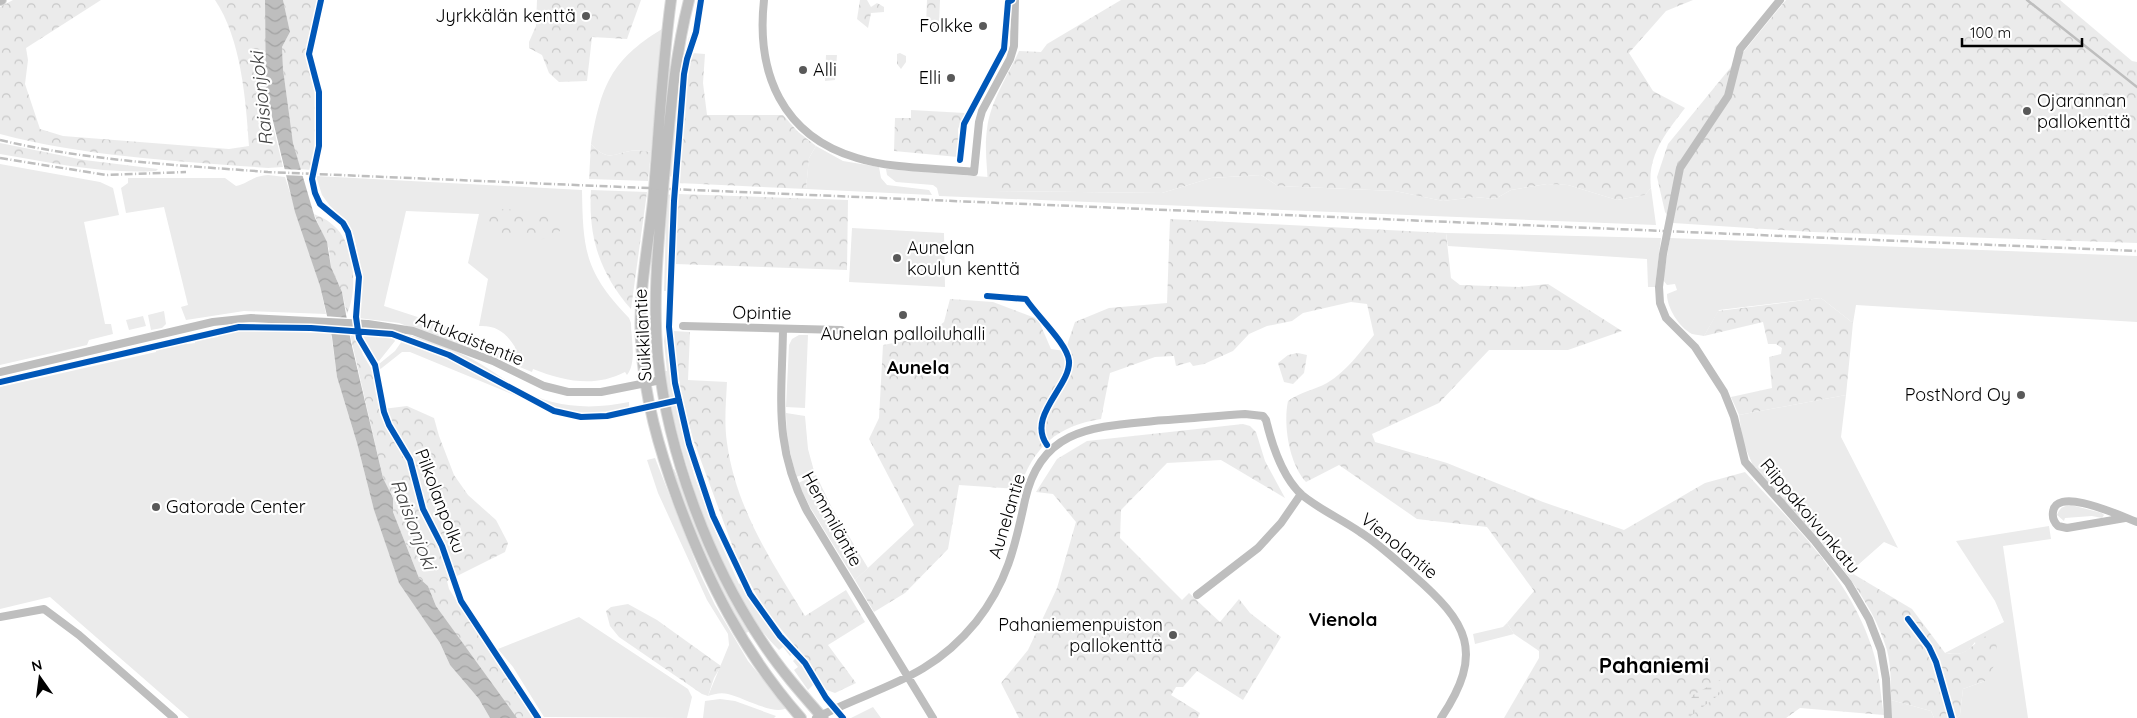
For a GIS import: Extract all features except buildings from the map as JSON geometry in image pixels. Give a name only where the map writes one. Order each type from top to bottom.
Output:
[{"type":"main road","name":"Suikkilantie","points":[[670,0],[653,201],[642,286],[641,340],[645,383],[657,438],[712,584],[756,660],[801,718]]},
{"type":"main road","name":"Suikkilantie","points":[[689,0],[674,71],[660,230],[656,315],[661,380],[681,465],[701,523],[728,584],[769,652],[820,717]]},
{"type":"street","points":[[764,0],[762,43],[768,72],[779,98],[808,134],[828,147],[858,158],[974,172],[978,122],[1010,58],[1014,46],[1015,0]]},
{"type":"street","name":"Riippakoivunkatu","points":[[1780,0],[1740,49],[1728,96],[1680,168],[1666,231],[1659,287],[1663,313],[1671,324],[1695,347],[1724,392],[1734,418],[1745,462],[1814,540],[1848,583],[1869,619],[1881,650],[1886,678],[1888,718]]},
{"type":"street","name":"Artukaistentie","points":[[0,372],[213,322],[251,318],[368,324],[399,328],[429,336],[493,361],[536,382],[558,390],[601,392],[661,380]]},
{"type":"street","name":"Opintie","points":[[682,326],[841,330]]},
{"type":"street","name":"Hemmiläntie","points":[[783,329],[781,432],[794,485],[806,511],[933,718]]},
{"type":"street","name":"Aunelantie","points":[[820,717],[922,671],[946,653],[976,621],[996,593],[1015,548],[1025,499],[1034,473],[1045,457],[1060,443],[1079,432],[1104,426],[1245,414],[1263,416]]},
{"type":"street","name":"Vienolantie","points":[[1263,416],[1281,464],[1301,494],[1361,532],[1390,554],[1429,589],[1457,621],[1465,642],[1465,663],[1451,703],[1441,718]]},
{"type":"street","points":[[1197,595],[1258,548],[1281,523],[1301,494]]},
{"type":"street","points":[[2125,518],[2067,528],[2058,526],[2052,515],[2054,508],[2059,503],[2073,501],[2125,518],[2137,522]]},
{"type":"street","points":[[0,617],[44,609],[79,635],[174,718]]},
{"type":"green space","points":[[13,0],[101,0],[26,48],[28,60],[25,84],[40,129],[63,136],[229,149],[249,146],[246,109],[241,70],[231,32],[215,0],[265,0],[268,105],[283,167],[268,168],[133,157],[66,148],[0,134],[0,7]]},
{"type":"green space","points":[[283,0],[321,0],[309,54],[319,92],[319,146],[312,170],[300,169],[293,143],[283,69],[282,47],[290,32]]},
{"type":"green space","points":[[537,0],[641,0],[627,39],[592,37],[587,81],[559,82],[549,73],[542,55],[529,48],[529,42],[536,26]]},
{"type":"green space","points":[[860,0],[867,0],[871,7],[877,3],[884,7],[884,12],[871,13],[868,28],[857,19]]},
{"type":"green space","points":[[927,0],[940,0],[939,24],[932,28],[926,26]]},
{"type":"green space","points":[[1121,0],[1693,0],[1666,11],[1629,53],[1653,91],[1685,108],[1659,145],[1652,165],[1651,188],[1645,195],[1617,200],[1568,185],[1547,184],[1511,190],[1495,199],[1475,197],[1443,201],[1395,191],[1278,186],[1261,175],[1211,178],[1162,193],[988,191],[986,145],[989,119],[996,99],[1019,51],[1041,52],[1047,44]]},
{"type":"green space","points":[[1786,0],[2060,0],[2132,61],[2137,62],[2137,243],[1813,232],[1673,223],[1665,212],[1657,177],[1668,144]]},
{"type":"green space","points":[[662,29],[651,152],[633,151],[613,155],[601,153],[591,144],[604,90],[611,76],[631,52]]},
{"type":"green space","points":[[689,37],[692,38],[684,63],[673,177],[669,176],[678,85]]},
{"type":"green space","points":[[692,53],[705,54],[703,83],[707,115],[783,115],[797,131],[816,146],[809,158],[806,189],[678,183],[688,70]]},
{"type":"green space","points":[[900,53],[906,56],[906,62],[901,69],[897,64],[897,54]]},
{"type":"green space","points":[[826,55],[837,55],[835,80],[825,81]]},
{"type":"green space","points":[[911,110],[965,113],[958,129],[958,157],[894,151],[895,118],[911,118]]},
{"type":"green space","points":[[0,143],[84,160],[158,169],[156,171],[136,172],[58,164],[0,154]]},
{"type":"green space","points":[[591,144],[606,155],[633,151],[651,152],[648,181],[589,179]]},
{"type":"green space","points":[[816,146],[843,161],[879,167],[881,178],[887,185],[929,190],[932,195],[806,189],[809,158]]},
{"type":"green space","points":[[0,164],[100,182],[113,188],[119,215],[84,222],[105,324],[111,324],[113,334],[89,340],[87,345],[0,365]]},
{"type":"green space","points":[[886,169],[988,177],[988,191],[1162,193],[1211,178],[1261,175],[1278,186],[1395,191],[1443,201],[1475,197],[1495,199],[1511,190],[1547,184],[1568,185],[1617,200],[1645,195],[1651,188],[1656,225],[939,196],[937,188],[933,185],[896,182],[887,175]]},
{"type":"green space","points":[[268,175],[285,177],[320,286],[326,314],[244,311],[186,320],[181,307],[188,305],[164,207],[126,213],[121,188],[128,183],[128,178],[225,178],[236,186]]},
{"type":"green space","points":[[316,176],[582,190],[584,229],[589,260],[603,287],[631,323],[633,357],[627,375],[625,372],[602,380],[579,381],[556,377],[533,369],[532,372],[488,354],[489,347],[514,356],[515,347],[500,331],[491,327],[479,326],[488,279],[468,263],[479,214],[406,211],[384,306],[442,325],[476,339],[471,350],[399,323],[358,318],[363,279],[354,236],[347,222],[330,206],[322,195]]},
{"type":"green space","points":[[591,190],[647,192],[631,309],[611,282],[598,254],[592,224]]},
{"type":"green space","points":[[667,194],[671,195],[667,291],[664,291]]},
{"type":"green space","points":[[678,194],[848,200],[847,270],[675,264]]},
{"type":"green space","points":[[506,209],[550,213],[560,217],[563,224],[559,232],[552,237],[543,239],[494,233],[489,229],[487,214],[493,210]]},
{"type":"green space","points":[[314,214],[334,226],[341,234],[350,255],[353,293],[347,314],[342,292],[331,267],[329,249]]},
{"type":"green space","points":[[1170,219],[1446,233],[1451,278],[1460,285],[1519,287],[1548,284],[1622,331],[1568,350],[1489,350],[1439,403],[1372,434],[1375,442],[1447,463],[1543,502],[1624,530],[1705,483],[1745,472],[1802,533],[1820,555],[1851,600],[1873,651],[1879,675],[1884,715],[1800,708],[1786,718],[1504,718],[1539,658],[1539,651],[1514,634],[1507,623],[1534,591],[1487,527],[1417,519],[1339,465],[1306,482],[1295,465],[1287,432],[1288,401],[1297,395],[1327,383],[1341,373],[1374,335],[1367,304],[1351,302],[1303,313],[1292,321],[1267,326],[1249,334],[1233,351],[1204,364],[1193,366],[1190,362],[1176,366],[1174,356],[1155,357],[1110,373],[1101,419],[1071,427],[1049,441],[1032,461],[1019,489],[959,485],[948,549],[905,593],[874,612],[855,580],[914,525],[869,439],[879,418],[883,345],[925,337],[944,322],[950,299],[993,302],[1038,319],[1051,349],[1065,351],[1075,322],[1109,308],[1167,303]]},
{"type":"green space","name":"Aunelan koulun kenttä","points":[[852,228],[944,233],[945,287],[849,282]]},
{"type":"green space","points":[[1446,233],[1661,238],[1655,287],[1648,287],[1647,259],[1448,246]]},
{"type":"green space","points":[[1670,238],[2137,256],[2137,322],[1856,305],[1853,323],[1821,298],[1719,310],[1704,336],[1687,331],[1671,311],[1667,294],[1677,290],[1675,284],[1667,285],[1663,280]]},
{"type":"green space","points":[[1821,298],[1853,323],[1846,395],[1739,415],[1731,397],[1772,388],[1769,357],[1781,354],[1782,348],[1776,344],[1768,344],[1763,322],[1704,336],[1718,311]]},
{"type":"green space","points":[[164,311],[166,324],[162,328],[151,330],[148,315]]},
{"type":"green space","points":[[143,316],[146,326],[129,330],[126,320]]},
{"type":"green space","points":[[667,320],[675,393],[675,397],[669,399],[665,371],[667,371],[664,341]]},
{"type":"green space","name":"Gatorade Center","points":[[240,330],[331,333],[337,377],[357,443],[374,510],[399,582],[440,643],[450,665],[479,699],[490,718],[189,718],[50,597],[0,609],[0,387],[156,352],[156,348],[187,341],[187,344],[195,343],[195,340],[218,337],[218,334]]},
{"type":"green space","points":[[673,331],[690,332],[688,380],[727,382],[726,435],[738,490],[768,554],[805,616],[846,590],[865,622],[828,645],[856,683],[835,693],[824,689],[807,661],[763,607],[738,561],[693,439],[681,394]]},
{"type":"green space","points":[[350,334],[356,334],[363,355],[371,368],[383,409],[407,406],[434,418],[454,475],[468,495],[496,520],[508,543],[505,552],[447,581],[449,589],[533,718],[517,718],[514,715],[436,606],[428,586],[419,578],[393,512],[393,498],[383,478]]},
{"type":"green space","points":[[361,334],[393,337],[395,341],[379,361],[374,361]]},
{"type":"green space","points":[[409,335],[438,344],[480,363],[518,388],[544,400],[572,406],[615,405],[629,402],[629,407],[609,415],[588,416],[567,413],[525,395],[469,363],[409,337]]},
{"type":"green space","points":[[799,335],[808,335],[805,408],[786,407],[789,345],[792,339]]},
{"type":"green space","points":[[402,341],[466,365],[531,402],[410,352],[402,352],[378,371],[379,364],[395,351]]},
{"type":"green space","points":[[1298,353],[1307,355],[1304,373],[1293,384],[1284,382],[1278,363],[1288,355]]},
{"type":"green space","points":[[1846,395],[1841,437],[1898,548],[1884,542],[1850,572],[1763,465],[1754,468],[1743,442],[1739,415]]},
{"type":"green space","points":[[676,403],[694,475],[716,533],[739,584],[741,583],[762,618],[793,654],[790,656],[783,647],[779,650],[759,627],[741,600],[725,569],[687,466],[670,405]]},
{"type":"green space","points":[[786,413],[805,416],[808,449],[814,471],[796,477],[787,439]]},
{"type":"green space","points":[[1243,424],[1250,426],[1256,432],[1265,461],[1285,498],[1221,460],[1167,463],[1121,510],[1120,538],[1182,600],[1189,593],[1220,622],[1239,599],[1250,613],[1281,637],[1243,700],[1197,671],[1183,687],[1176,687],[1171,695],[1200,713],[1198,718],[1019,718],[1001,683],[1028,650],[1057,588],[1076,522],[1053,494],[1036,492],[1057,459],[1087,441]]},
{"type":"green space","points":[[655,458],[701,576],[715,605],[748,661],[786,708],[774,710],[725,693],[708,696],[729,645],[728,634],[707,600],[658,493],[647,460]]},
{"type":"green space","points":[[1763,465],[1850,572],[1912,609],[1945,653],[1964,652],[1986,636],[1996,641],[1998,659],[1985,681],[1963,689],[1960,715],[1957,718],[1934,718],[1931,711],[1891,700],[1890,668],[1887,650],[1878,625],[1865,601],[1831,553],[1754,468]]},
{"type":"green space","points":[[674,469],[730,599],[750,631],[746,633],[734,618],[713,578],[672,470]]},
{"type":"green space","points":[[816,475],[832,508],[868,568],[855,580],[810,507],[798,483]]},
{"type":"green space","points":[[2071,505],[2104,515],[2102,518],[2092,516],[2065,518],[2064,521],[2057,515],[2059,510],[2062,507]]},
{"type":"green space","points":[[2049,526],[2051,539],[2003,546],[2028,718],[1957,718],[1960,715],[1963,689],[1985,681],[1975,642],[1963,653],[1945,653],[2004,622],[1995,601],[1956,541]]},
{"type":"green space","points":[[628,604],[657,620],[721,666],[714,678],[708,696],[702,694],[619,637],[610,626],[606,611],[611,607]]},
{"type":"green space","points":[[579,617],[688,689],[692,697],[687,718],[544,717],[513,667],[498,649]]},
{"type":"green space","points":[[1507,623],[1514,634],[1475,644],[1473,634],[1503,627]]},
{"type":"green space","points":[[796,658],[810,673],[813,685],[808,690],[794,670],[798,667],[793,661]]},
{"type":"green space","points":[[1720,680],[1722,686],[1720,694],[1688,718],[1677,718],[1682,715],[1693,695]]},
{"type":"green space","points":[[720,699],[735,701],[776,716],[774,718],[703,718],[705,701]]},
{"type":"green space","points":[[1891,700],[1931,711],[1934,718],[1891,718]]},
{"type":"green space","points":[[873,707],[881,718],[851,718]]},
{"type":"water","points":[[265,0],[283,0],[290,32],[282,47],[283,69],[293,143],[315,218],[327,242],[331,267],[342,292],[351,342],[383,478],[393,498],[393,512],[419,578],[428,586],[436,606],[517,718],[490,718],[479,699],[450,665],[440,643],[399,583],[374,510],[357,443],[337,377],[332,337],[320,286],[295,212],[266,92]]},
{"type":"pier","points":[[281,169],[303,170],[306,176],[282,175]]},
{"type":"pier","points":[[324,316],[350,318],[352,333],[328,332]]},
{"type":"waterway","points":[[2027,0],[2137,87]]},
{"type":"railway","points":[[0,140],[100,158],[268,172],[2137,251]]},
{"type":"railway","points":[[0,158],[106,175],[186,172]]},
{"type":"cycle path","name":"Pilkolanpolku","points":[[321,0],[309,54],[319,92],[319,146],[312,179],[315,193],[320,204],[343,223],[348,232],[359,277],[356,317],[359,338],[375,365],[384,412],[389,425],[410,460],[423,509],[442,546],[461,601],[538,718]]},
{"type":"cycle path","points":[[701,0],[696,32],[684,74],[674,201],[669,327],[675,383],[689,444],[713,516],[750,594],[780,636],[805,663],[826,698],[843,718]]},
{"type":"cycle path","points":[[960,160],[964,124],[1004,49],[1008,2],[1012,0]]},
{"type":"cycle path","points":[[987,296],[1026,299],[1063,346],[1067,354],[1069,361],[1068,371],[1045,412],[1042,423],[1042,434],[1047,445]]},
{"type":"cycle path","points":[[0,382],[239,327],[311,328],[392,334],[449,355],[554,411],[581,417],[607,416],[679,400]]},
{"type":"cycle path","points":[[1908,619],[1929,647],[1936,662],[1952,718]]},
{"type":"place","name":"Jyrkkälän kenttä","points":[[586,16]]},
{"type":"place","name":"Folkke","points":[[983,26]]},
{"type":"place","name":"Alli","points":[[803,70]]},
{"type":"place","name":"Elli","points":[[951,78]]},
{"type":"place","name":"Ojarannan pallokenttä","points":[[2027,111]]},
{"type":"place","name":"Aunelan koulun kenttä","points":[[897,258]]},
{"type":"place","name":"Aunelan palloiluhalli","points":[[903,315]]},
{"type":"place","name":"PostNord Oy","points":[[2021,395]]},
{"type":"place","name":"Gatorade Center","points":[[156,507]]},
{"type":"place","name":"Pahaniemenpuiston pallokenttä","points":[[1173,635]]},
{"type":"district","name":"Aunela","points":[[918,367]]},
{"type":"district","name":"Vienola","points":[[1343,619]]},
{"type":"district","name":"Pahaniemi","points":[[1654,665]]},
{"type":"water label","name":"Raisionjoki","points":[[261,99]]},
{"type":"water label","name":"Raisionjoki","points":[[414,524]]}]
